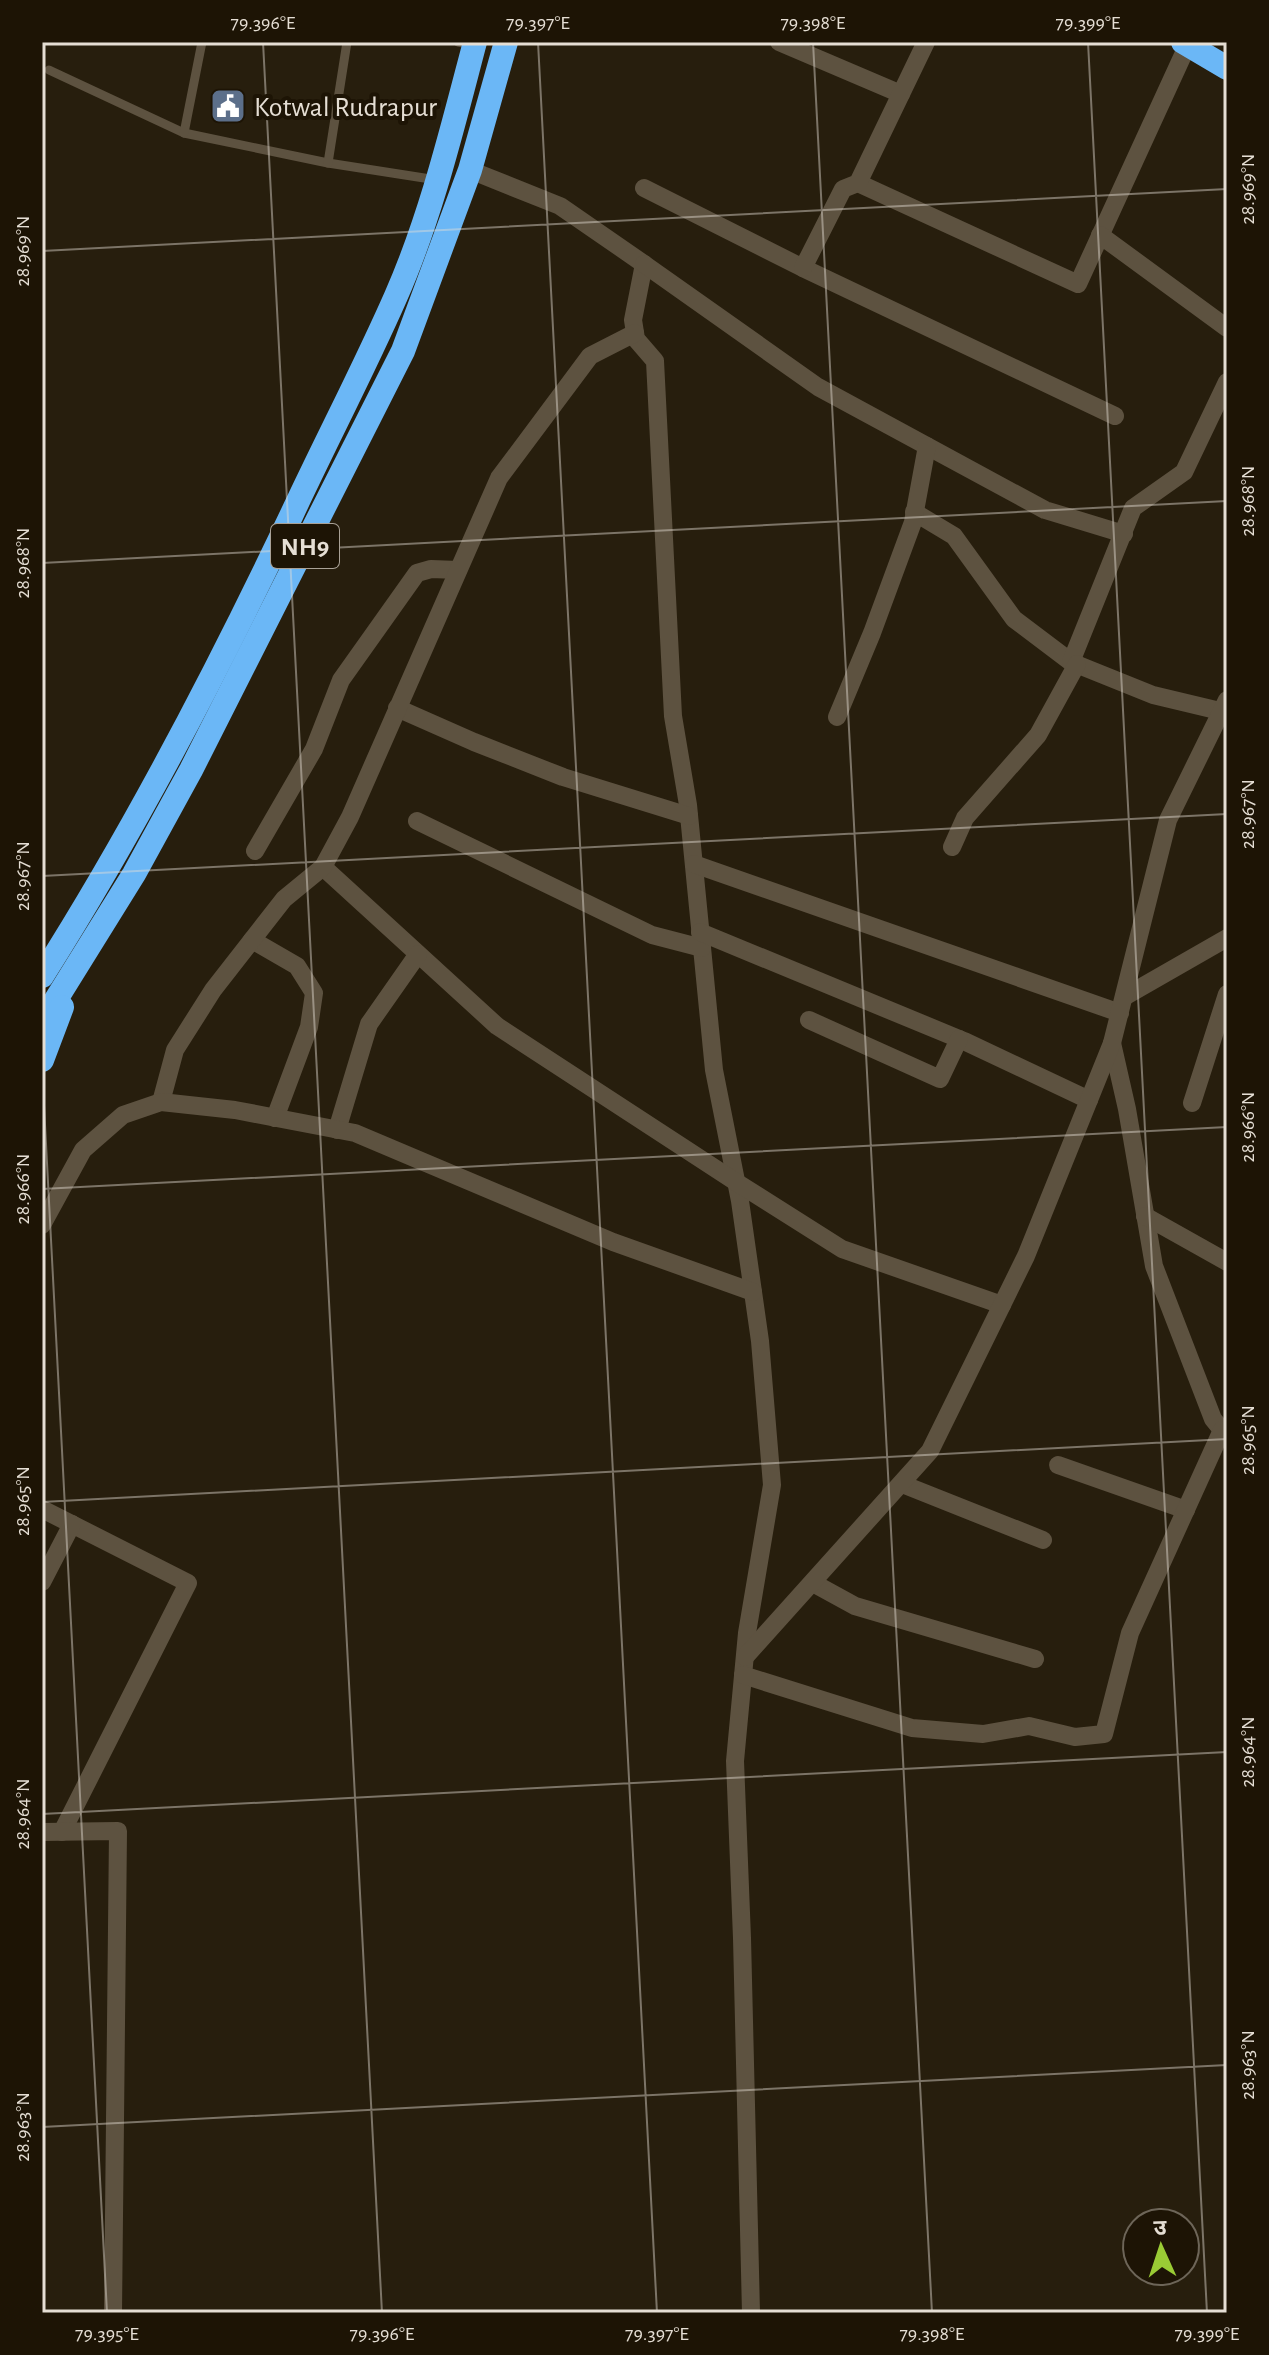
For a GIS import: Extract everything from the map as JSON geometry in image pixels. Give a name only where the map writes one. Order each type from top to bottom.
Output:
[{"type":"highway","name":"NH9","points":[[42,976],[134,874],[286,585],[403,351],[470,170],[506,42]]},
{"type":"highway","name":"NH9","points":[[42,1022],[64,950],[143,807],[263,574],[397,294],[440,170],[469,43]]},
{"type":"highway","points":[[1187,43],[1227,68]]},
{"type":"highway","points":[[440,170],[470,170]]},
{"type":"highway","points":[[308,479],[333,489]]},
{"type":"highway","points":[[263,574],[286,585]]},
{"type":"highway","points":[[42,1060],[64,950]]},
{"type":"street","points":[[779,42],[901,94]]},
{"type":"street","points":[[803,268],[843,189],[858,183],[926,42]]},
{"type":"street","points":[[858,183],[1078,284],[1187,43]]},
{"type":"street","points":[[470,170],[560,206],[818,387],[1045,510],[1124,534]]},
{"type":"street","points":[[644,188],[803,268],[1115,416]]},
{"type":"street","points":[[1100,235],[1227,328]]},
{"type":"street","points":[[644,264],[633,320],[636,339],[655,361],[673,716],[689,816],[714,1070],[736,1182],[760,1341],[772,1485],[744,1666],[735,1761],[751,2313]]},
{"type":"street","points":[[161,1102],[175,1050],[213,990],[284,899],[323,867],[350,817],[499,478],[590,356],[635,333]]},
{"type":"street","points":[[952,847],[965,818],[1038,735],[1074,663],[1133,508],[1184,472],[1227,382]]},
{"type":"street","points":[[837,717],[872,633],[914,512],[927,446]]},
{"type":"street","points":[[744,1666],[930,1451],[1026,1256],[1112,1043],[1168,820],[1223,706],[1153,695],[1074,663],[1014,619],[954,536],[914,512]]},
{"type":"street","points":[[255,851],[314,749],[341,680],[417,573],[431,569],[458,570]]},
{"type":"street","points":[[397,708],[563,777],[689,816]]},
{"type":"street","points":[[417,821],[652,935],[701,940],[959,1039],[1089,1100]]},
{"type":"street","points":[[694,864],[1122,1005]]},
{"type":"street","points":[[323,867],[497,1026],[736,1182],[842,1249],[1002,1305]]},
{"type":"street","points":[[1122,1005],[1227,938]]},
{"type":"street","points":[[252,940],[297,966],[314,993],[309,1027],[275,1118]]},
{"type":"street","points":[[337,1130],[369,1024],[418,954]]},
{"type":"street","points":[[1192,1103],[1227,994]]},
{"type":"street","points":[[809,1020],[940,1079],[959,1039]]},
{"type":"street","points":[[744,1666],[912,1728],[983,1734],[1029,1726],[1075,1737],[1104,1734],[1130,1633],[1225,1433],[1213,1419],[1154,1266],[1127,1109],[1112,1043]]},
{"type":"street","points":[[44,1217],[83,1150],[123,1115],[161,1102],[235,1110],[369,1139],[613,1242],[753,1292]]},
{"type":"street","points":[[1145,1216],[1227,1262]]},
{"type":"street","points":[[1058,1465],[1186,1510]]},
{"type":"street","points":[[902,1484],[1043,1540]]},
{"type":"street","points":[[42,1509],[188,1583],[62,1832]]},
{"type":"street","points":[[42,1582],[72,1524]]},
{"type":"street","points":[[813,1583],[855,1606],[1035,1659]]},
{"type":"street","points":[[42,1832],[118,1831],[113,2313]]},
{"type":"lane","points":[[184,133],[202,42]]},
{"type":"lane","points":[[328,163],[347,42]]},
{"type":"lane","points":[[49,70],[184,133],[328,163],[440,170]]},
{"type":"place","name":"Kotwal Rudrapur","points":[[228,106]]}]
